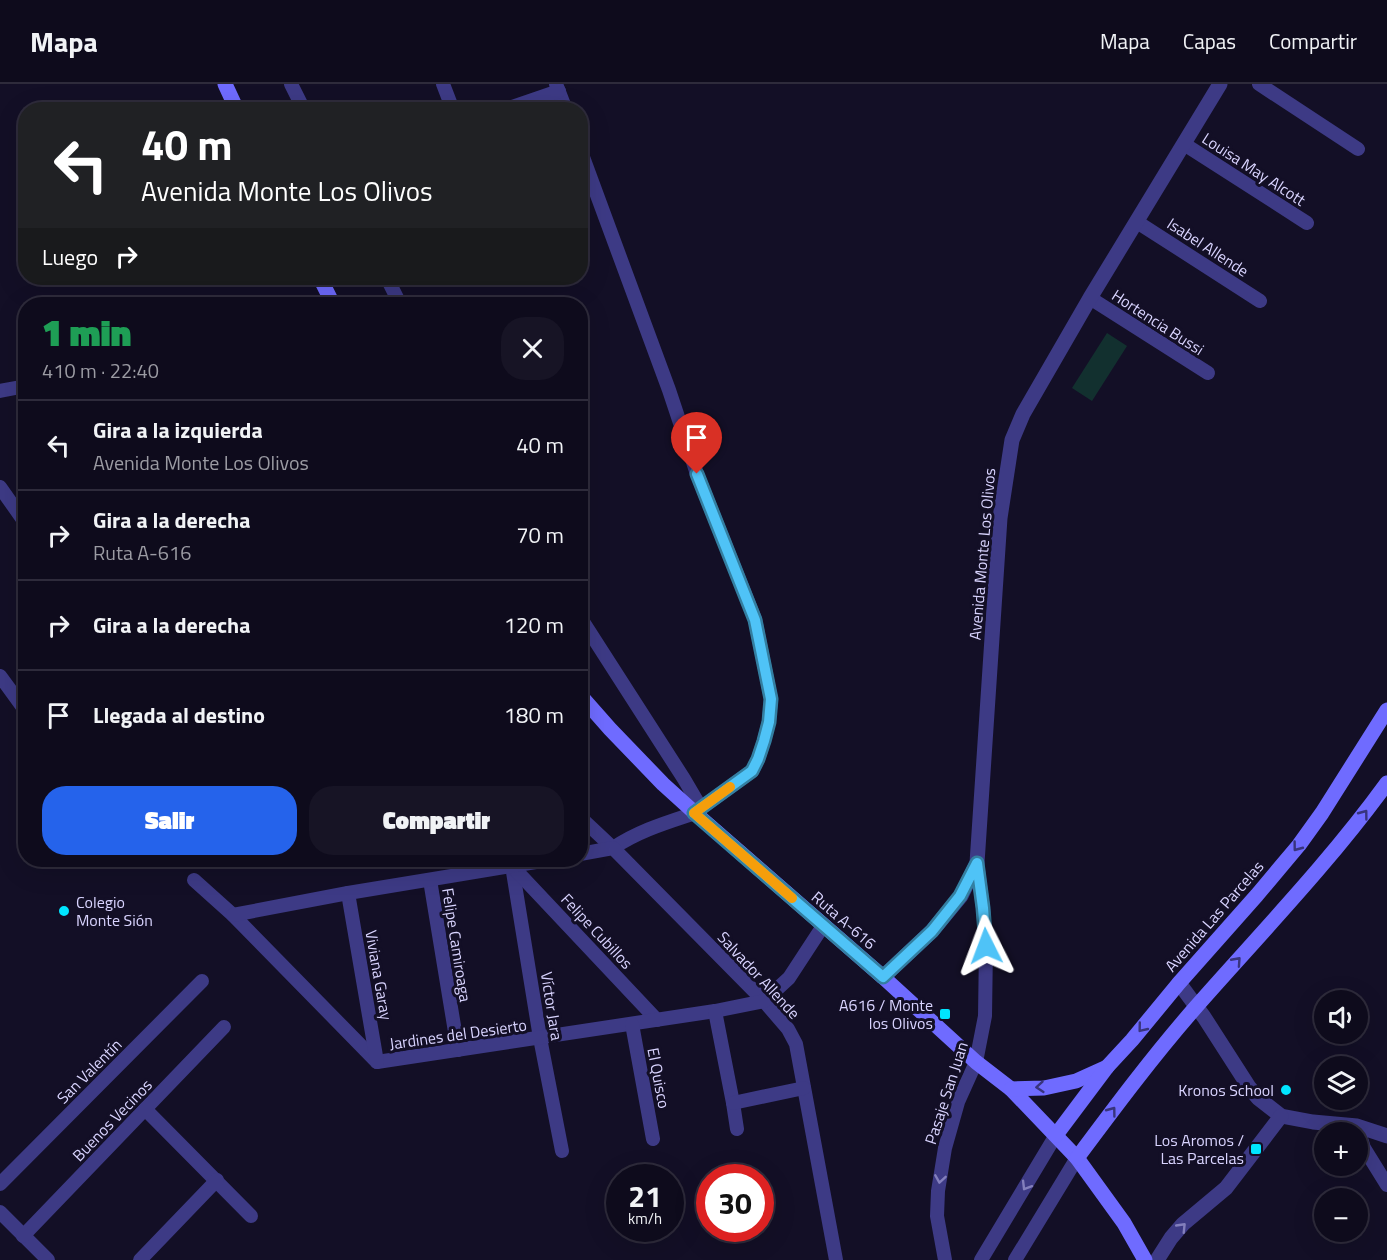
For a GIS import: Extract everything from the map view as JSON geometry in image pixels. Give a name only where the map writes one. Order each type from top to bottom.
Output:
[{"type":"main road","points":[[225,84],[233,102]]},
{"type":"main road","name":"Ruta A-616","points":[[588,704],[663,784],[698,811],[976,1062],[1011,1089],[1077,1158],[1124,1223],[1145,1260]]},
{"type":"main road","name":"Avenida Las Parcelas","points":[[1056,1135],[1107,1067],[1132,1041],[1179,983],[1299,845],[1387,710]]},
{"type":"main road","points":[[1077,1158],[1143,1071],[1197,1006],[1329,858],[1387,783]]},
{"type":"main road","points":[[1011,1089],[1044,1088],[1076,1081],[1107,1067]]},
{"type":"street","points":[[291,84],[300,102]]},
{"type":"street","points":[[443,84],[450,102]]},
{"type":"street","name":"Avenida Monte Los Olivos","points":[[883,977],[932,931],[960,896],[977,863],[1000,518],[1012,440],[1023,414],[1090,298],[1220,84]]},
{"type":"street","points":[[1259,84],[1358,149]]},
{"type":"street","points":[[523,102],[558,87],[563,102]]},
{"type":"street","name":"Louisa May Alcott","points":[[1184,144],[1307,223]]},
{"type":"street","points":[[588,171],[669,390],[697,474],[755,620],[771,699],[769,722],[764,741],[752,771],[698,811],[645,829],[613,848],[588,853]]},
{"type":"street","name":"Isabel Allende","points":[[1137,222],[1260,301]]},
{"type":"street","name":"Hortencia Bussi","points":[[1090,298],[1208,373]]},
{"type":"street","points":[[0,390],[18,387]]},
{"type":"street","points":[[0,487],[18,513]]},
{"type":"street","points":[[588,629],[684,778],[698,811]]},
{"type":"street","points":[[0,676],[18,701]]},
{"type":"street","points":[[588,825],[613,848]]},
{"type":"street","name":"Salvador Allende","points":[[613,848],[764,1001],[793,1036],[837,1260]]},
{"type":"street","name":"Pasaje San Juan","points":[[945,1260],[937,1216],[938,1191],[945,1148],[958,1102],[976,1062],[985,1016],[986,957],[977,863]]},
{"type":"street","points":[[233,915],[506,867]]},
{"type":"street","name":"Víctor Jara","points":[[512,867],[540,1038],[562,1151]]},
{"type":"street","name":"Felipe Cubillos","points":[[513,867],[657,1020]]},
{"type":"street","name":"Jardines del Desierto","points":[[194,880],[233,915],[377,1062],[715,1011],[764,1001]]},
{"type":"street","name":"Felipe Camiroaga","points":[[430,880],[458,1050]]},
{"type":"street","name":"Viviana Garay","points":[[348,893],[377,1062]]},
{"type":"street","points":[[764,1001],[789,978],[823,926]]},
{"type":"street","name":"San Valentín","points":[[0,1184],[202,981]]},
{"type":"street","points":[[1179,983],[1197,1006],[1258,1098],[1281,1116],[1314,1122]]},
{"type":"street","points":[[715,1011],[737,1130]]},
{"type":"street","name":"El Quisco","points":[[632,1024],[654,1139]]},
{"type":"street","name":"Buenos Vecinos","points":[[23,1236],[224,1027]]},
{"type":"street","points":[[733,1103],[804,1088]]},
{"type":"street","points":[[145,1109],[251,1216]]},
{"type":"street","points":[[1157,1260],[1183,1224],[1226,1188],[1281,1116]]},
{"type":"street","points":[[1368,1129],[1387,1136]]},
{"type":"street","points":[[981,1260],[1056,1135]]},
{"type":"street","points":[[1368,1154],[1387,1185]]},
{"type":"street","points":[[1015,1260],[1077,1158]]},
{"type":"street","points":[[140,1260],[217,1180]]},
{"type":"street","points":[[0,1212],[48,1260]]},
{"type":"green space","points":[[1107,333],[1127,346],[1092,401],[1072,388]]},
{"type":"slow traffic","points":[[730,787],[694,813],[792,898]]},
{"type":"place","name":"Colegio Monte Sión","points":[[64,911]]},
{"type":"place","name":"A616 / Monte los Olivos","points":[[945,1014]]},
{"type":"place","name":"Kronos School","points":[[1286,1090]]},
{"type":"place","name":"Los Aromos / Las Parcelas","points":[[1256,1149]]},
{"type":"route","points":[[697,474],[755,620],[771,699],[769,722],[764,741],[752,771],[694,813],[883,977],[932,931],[960,896],[977,863],[986,946]]}]
